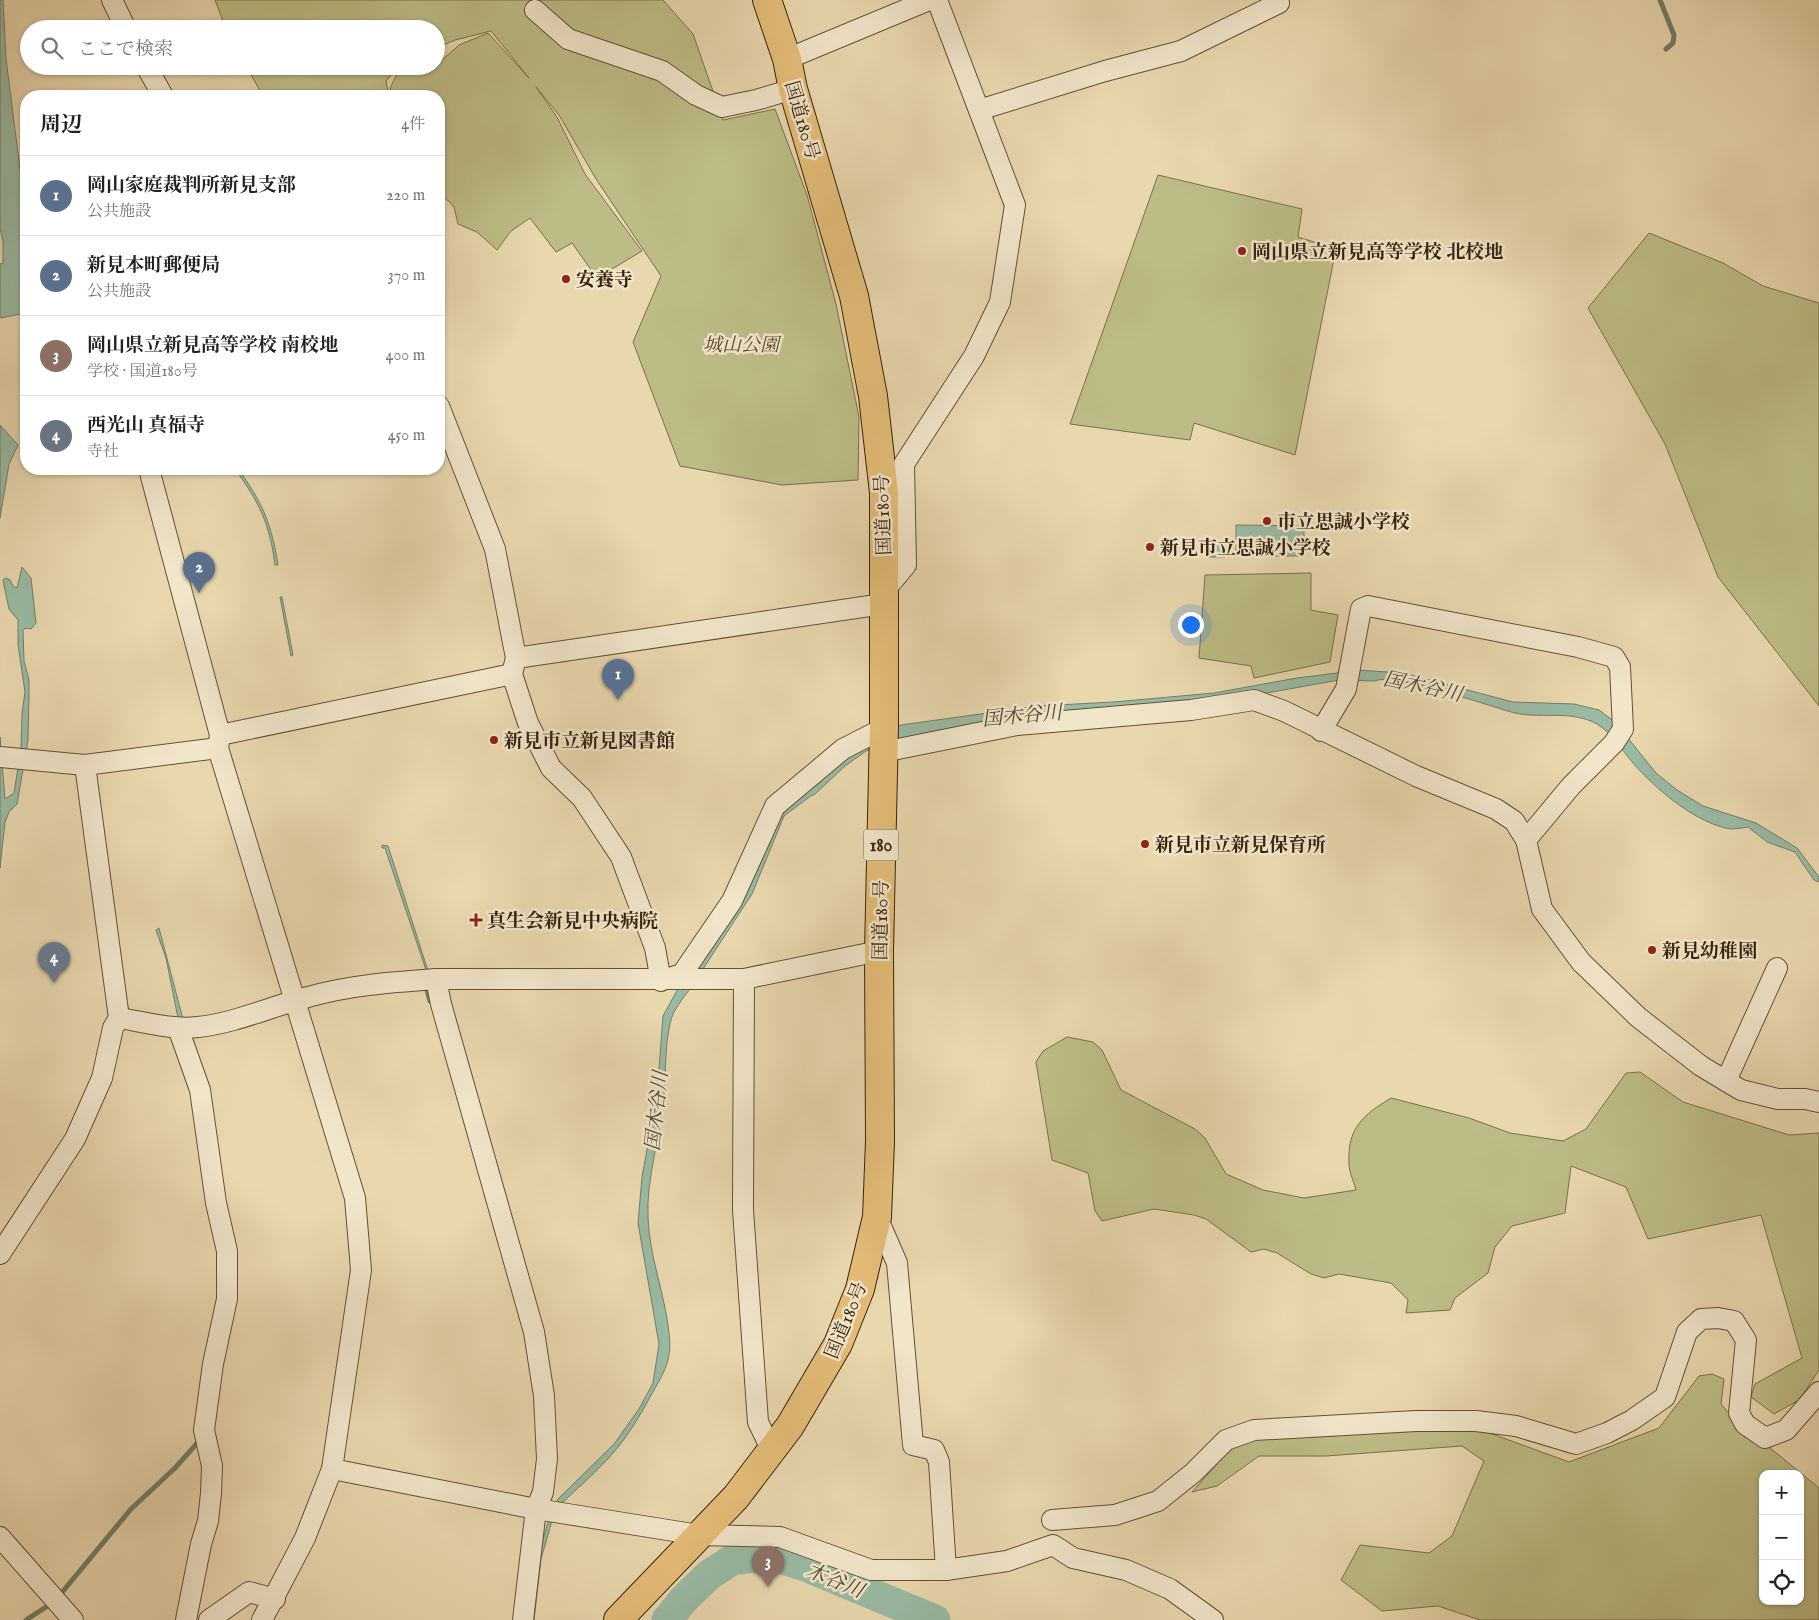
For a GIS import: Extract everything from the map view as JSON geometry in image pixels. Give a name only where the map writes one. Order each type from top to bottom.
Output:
[{"type":"highway","name":"国道180号","points":[[618,1620],[736,1497],[790,1426],[838,1344],[860,1289],[877,1217],[880,1141],[879,951],[884,740],[884,493],[873,396],[854,296],[793,88],[787,59],[768,0]]},
{"type":"street","points":[[112,0],[122,20]]},
{"type":"street","points":[[787,59],[892,7],[929,0]]},
{"type":"street","points":[[0,757],[36,762],[85,765],[219,742],[514,666],[884,597],[906,565],[904,464],[974,356],[1000,302],[1015,205],[937,0]]},
{"type":"street","points":[[979,110],[1105,71],[1181,52],[1279,3]]},
{"type":"street","points":[[535,10],[568,39],[662,71],[696,95],[722,107],[756,100],[793,88]]},
{"type":"street","points":[[151,75],[160,90]]},
{"type":"street","points":[[445,422],[494,549],[514,666],[528,723],[551,768],[582,798],[621,857],[655,948],[661,981]]},
{"type":"street","points":[[150,475],[219,742],[294,1001],[355,1198],[362,1270],[332,1470],[305,1538],[275,1599],[262,1620]]},
{"type":"street","points":[[1321,731],[1346,689],[1361,609],[1368,606],[1578,647],[1614,657],[1620,667],[1619,736],[1571,786],[1526,840]]},
{"type":"street","points":[[661,981],[682,974],[732,901],[775,806],[843,749],[884,740],[1017,724],[1191,710],[1254,700],[1284,711],[1321,731],[1416,776],[1496,809],[1514,821],[1526,840],[1542,910],[1581,962],[1638,1017],[1701,1066],[1741,1090],[1778,1099],[1819,1102]]},
{"type":"street","points":[[0,1254],[75,1139],[102,1078],[113,1028],[118,1018],[85,765]]},
{"type":"street","points":[[118,1018],[178,1028],[199,1027],[226,1021],[309,996],[393,982],[436,979],[661,981],[744,979],[879,951]]},
{"type":"street","points":[[1726,1081],[1777,968]]},
{"type":"street","points":[[436,979],[441,1004],[534,1332],[544,1396],[547,1459],[543,1492],[536,1509],[523,1620]]},
{"type":"street","points":[[744,979],[743,1210],[758,1422],[772,1451]]},
{"type":"street","points":[[178,1028],[200,1090],[216,1203],[227,1251],[227,1299],[212,1364],[204,1430],[212,1466],[208,1522],[201,1544],[186,1620]]},
{"type":"street","points":[[877,1217],[897,1263],[913,1445],[934,1450],[940,1462],[946,1570]]},
{"type":"street","points":[[1052,1520],[1115,1515],[1158,1501],[1193,1473],[1226,1440],[1254,1430],[1416,1421],[1476,1421],[1516,1426],[1576,1444],[1624,1425],[1666,1398],[1687,1332],[1701,1319],[1718,1318],[1734,1321],[1746,1340],[1739,1413],[1745,1424],[1765,1438],[1786,1430],[1819,1392]]},
{"type":"street","points":[[332,1470],[536,1509],[699,1535],[780,1537],[871,1570],[946,1570],[1007,1561],[1053,1545],[1072,1558],[1126,1570],[1170,1590],[1213,1620]]},
{"type":"street","points":[[0,1536],[73,1620]]},
{"type":"street","points":[[209,1620],[249,1592],[275,1599]]},
{"type":"green space","name":"城山公園","points":[[215,0],[663,0],[693,34],[723,120],[775,109],[807,195],[836,304],[859,417],[858,480],[782,485],[680,466],[633,342],[661,276],[596,179],[559,115],[536,87],[557,117],[585,174],[642,251],[597,278],[572,243],[556,252],[530,218],[511,231],[497,250],[477,232],[458,224],[454,207],[445,197],[445,90],[390,89],[397,75],[445,75],[445,58],[459,45],[488,33],[529,78],[491,31],[445,44],[445,20],[223,20]]},
{"type":"green space","points":[[251,75],[391,75],[386,81],[388,90],[260,90]]},
{"type":"green space","points":[[1158,175],[1302,209],[1298,237],[1336,249],[1295,455],[1194,423],[1190,440],[1070,424]]},
{"type":"green space","points":[[1649,233],[1723,263],[1763,286],[1819,303],[1819,706],[1718,577],[1665,444],[1588,308]]},
{"type":"green space","points":[[1311,573],[1311,610],[1338,615],[1330,662],[1254,678],[1251,666],[1199,658],[1205,575]]},
{"type":"green space","points":[[1067,1037],[1093,1042],[1102,1050],[1121,1090],[1195,1129],[1205,1138],[1226,1174],[1263,1190],[1304,1198],[1356,1190],[1349,1164],[1349,1152],[1354,1132],[1372,1110],[1391,1098],[1469,1118],[1510,1133],[1563,1141],[1586,1129],[1626,1073],[1640,1072],[1683,1102],[1789,1135],[1819,1133],[1819,1370],[1799,1400],[1774,1414],[1751,1397],[1755,1384],[1802,1358],[1761,1215],[1648,1239],[1626,1187],[1571,1166],[1565,1213],[1512,1226],[1495,1247],[1488,1273],[1455,1298],[1450,1310],[1406,1313],[1408,1300],[1391,1283],[1339,1274],[1324,1278],[1311,1274],[1277,1253],[1264,1249],[1251,1252],[1206,1219],[1194,1215],[1154,1209],[1102,1221],[1095,1211],[1088,1173],[1052,1160],[1036,1062],[1043,1051]]},
{"type":"green space","points":[[1712,1374],[1724,1379],[1721,1404],[1731,1416],[1797,1470],[1759,1470],[1759,1605],[1804,1605],[1804,1476],[1819,1488],[1819,1620],[1480,1620],[1438,1606],[1382,1611],[1341,1580],[1360,1545],[1429,1553],[1452,1536],[1484,1461],[1462,1446],[1326,1456],[1259,1456],[1217,1486],[1192,1492],[1233,1446],[1262,1437],[1473,1427],[1569,1462],[1659,1428],[1699,1376]]},
{"type":"water","points":[[0,0],[3,0],[6,59],[20,169],[20,314],[0,318],[0,264],[3,263],[3,241],[0,229]]},
{"type":"water","points":[[0,425],[18,445],[9,464],[0,518]]},
{"type":"water","points":[[239,475],[242,475],[254,492],[265,514],[273,538],[278,565],[275,565],[270,537],[262,514],[251,492]]},
{"type":"water","points":[[1236,525],[1304,526],[1304,556],[1236,556]]},
{"type":"water","points":[[1207,543],[1225,544],[1225,557],[1207,557]]},
{"type":"water","points":[[22,567],[31,578],[36,623],[31,629],[25,628],[23,631],[24,661],[29,680],[28,740],[17,804],[9,812],[5,822],[0,868],[0,737],[5,799],[14,793],[21,749],[25,692],[18,644],[18,620],[9,609],[3,580],[6,578],[10,580],[13,586],[17,588]]},
{"type":"water","points":[[280,597],[282,597],[293,655],[291,656]]},
{"type":"water","name":"国木谷川","points":[[1340,669],[1403,673],[1513,702],[1574,704],[1599,710],[1615,722],[1656,773],[1677,790],[1703,806],[1756,823],[1797,848],[1819,877],[1819,882],[1814,880],[1795,852],[1767,842],[1748,827],[1728,829],[1712,824],[1675,802],[1642,773],[1612,737],[1597,724],[1576,717],[1511,712],[1420,685],[1400,681],[1339,680],[1250,696],[906,739],[866,751],[845,766],[814,795],[784,816],[752,894],[678,1005],[671,1019],[667,1041],[664,1100],[661,1100],[659,1129],[648,1202],[651,1246],[667,1318],[670,1342],[669,1356],[658,1383],[625,1438],[603,1464],[561,1504],[557,1500],[614,1444],[639,1409],[653,1383],[659,1344],[638,1223],[642,1177],[657,1095],[663,1016],[777,809],[854,748],[901,725],[1038,706],[1114,702],[1214,693],[1337,673]]},
{"type":"water","points":[[382,845],[388,846],[428,971],[426,970],[385,848],[382,848]]},
{"type":"water","points":[[159,928],[184,1023],[179,1023],[166,958],[156,930]]},
{"type":"water","points":[[553,1517],[541,1559],[534,1620],[531,1620],[538,1556],[549,1519]]},
{"type":"waterway","points":[[1660,0],[1674,35],[1673,43],[1666,49]]},
{"type":"waterway","points":[[427,990],[430,1001]]},
{"type":"waterway","points":[[59,1596],[131,1509],[175,1468],[200,1440]]},
{"type":"waterway","name":"木谷川","points":[[667,1620],[684,1599],[709,1575],[732,1560],[771,1555],[805,1566],[935,1620]]},
{"type":"waterway","points":[[26,1620],[49,1605]]},
{"type":"place","name":"岡山県立新見高等学校 北校地","points":[[1242,251]]},
{"type":"place","name":"安養寺","points":[[566,279]]},
{"type":"place","name":"市立思誠小学校","points":[[1267,521]]},
{"type":"place","name":"新見市立思誠小学校","points":[[1150,547]]},
{"type":"place","name":"新見本町郵便局","points":[[199,593]]},
{"type":"place","name":"岡山家庭裁判所新見支部","points":[[618,700]]},
{"type":"place","name":"新見市立新見図書館","points":[[494,740]]},
{"type":"place","name":"新見市立新見保育所","points":[[1145,844]]},
{"type":"place","name":"真生会新見中央病院","points":[[476,920]]},
{"type":"place","name":"新見幼稚園","points":[[1652,950]]},
{"type":"place","name":"西光山 真福寺","points":[[54,983]]},
{"type":"place","name":"岡山県立新見高等学校 南校地","points":[[768,1587]]}]
